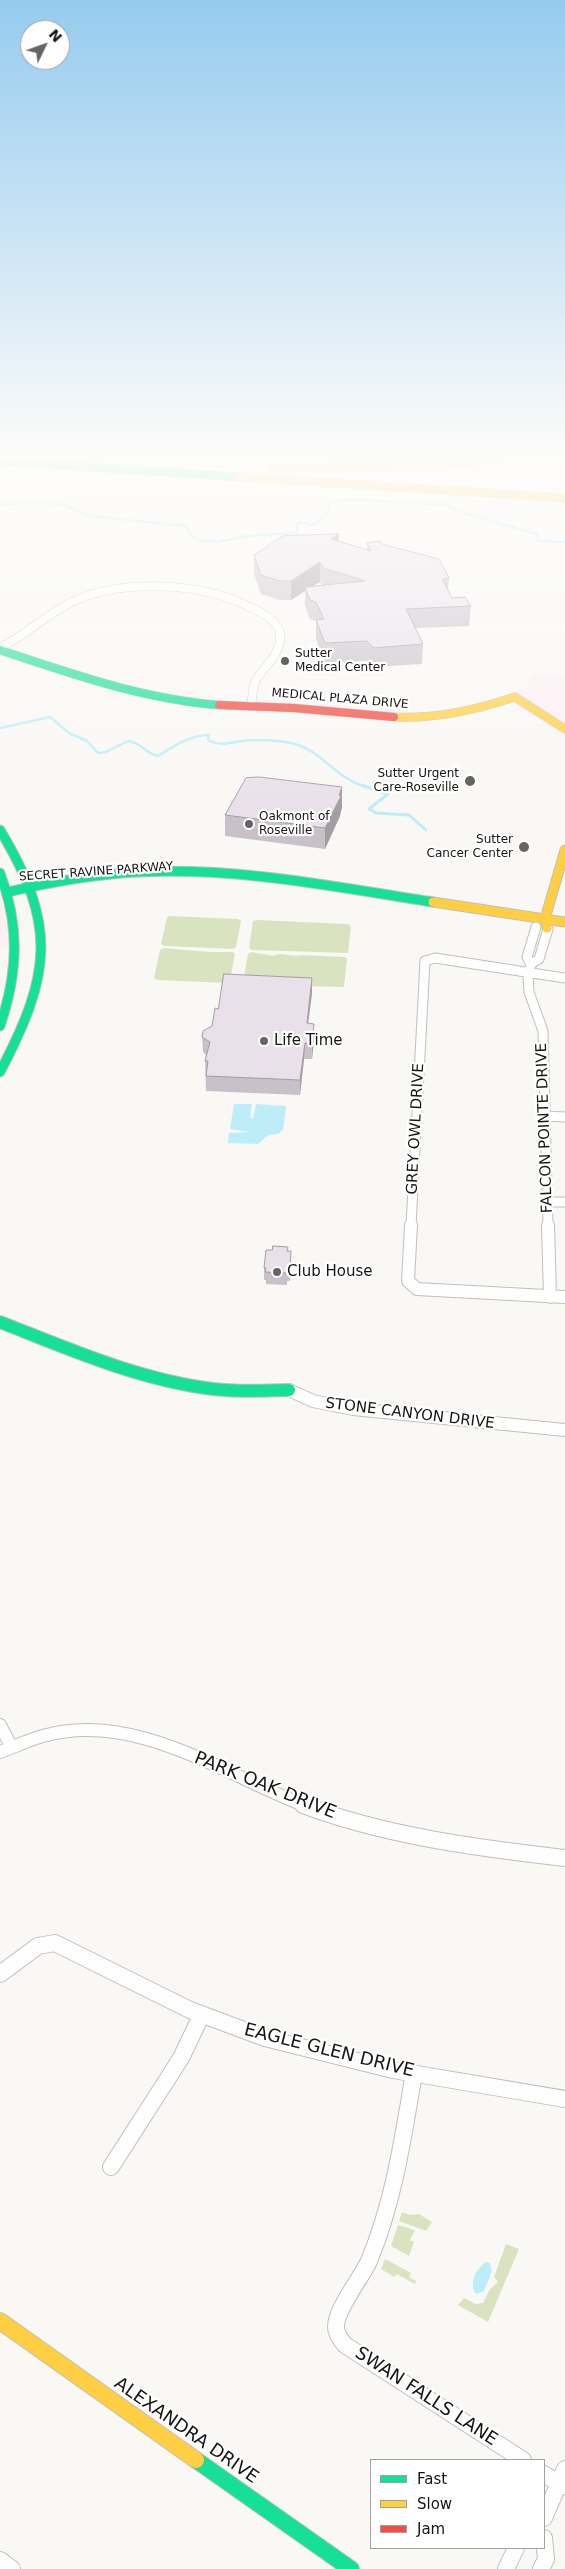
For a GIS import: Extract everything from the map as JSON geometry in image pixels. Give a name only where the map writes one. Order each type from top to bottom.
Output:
[{"type":"main road","name":"MEDICAL PLAZA DRIVE","points":[[0,649],[118,688],[161,699],[205,705],[251,706],[410,719],[460,714],[515,697],[565,729]]},
{"type":"main road","points":[[0,657],[28,659]]},
{"type":"main road","points":[[0,830],[18,856],[33,888],[43,932],[42,969],[28,1017],[0,1072]]},
{"type":"main road","points":[[543,925],[565,850]]},
{"type":"main road","name":"SECRET RAVINE PARKWAY","points":[[8,892],[33,888],[48,880],[145,871],[226,873],[281,879],[543,925],[565,932]]},
{"type":"main road","points":[[0,873],[15,915],[17,954],[10,995],[0,1026]]},
{"type":"main road","name":"SECRET RAVINE PARKWAY","points":[[543,925],[565,922]]},
{"type":"main road","name":"STONE CANYON DRIVE","points":[[0,1322],[88,1358],[170,1380],[246,1393],[262,1394],[289,1390]]},
{"type":"main road","name":"ALEXANDRA DRIVE","points":[[0,2321],[351,2569]]},
{"type":"street","name":"MEDICAL PLAZA DRIVE","points":[[0,649],[28,632],[59,608],[93,594],[148,588],[211,594],[252,608],[271,619],[279,628],[280,638],[277,650],[257,679],[251,706]]},
{"type":"street","name":"FALCON POINTE DRIVE","points":[[543,925],[531,944],[527,957],[529,997],[540,1018],[543,1031],[550,1297]]},
{"type":"street","points":[[529,968],[538,959],[542,946],[543,925]]},
{"type":"street","points":[[531,944],[542,946]]},
{"type":"street","name":"GREY OWL DRIVE","points":[[565,978],[529,968],[435,958],[425,961],[408,1281],[417,1289],[565,1298]]},
{"type":"street","points":[[545,1116],[565,1117]]},
{"type":"street","points":[[547,1202],[565,1202]]},
{"type":"street","name":"STONE CANYON DRIVE","points":[[289,1390],[313,1401],[355,1409],[474,1424],[565,1430]]},
{"type":"street","points":[[0,1725],[5,1749]]},
{"type":"street","name":"PARK OAK DRIVE","points":[[5,1749],[58,1732],[80,1729],[104,1729],[130,1733],[158,1742],[306,1806],[350,1819],[451,1840],[565,1858]]},
{"type":"street","name":"EAGLE GLEN DRIVE","points":[[0,1974],[36,1946],[49,1942],[63,1945],[81,1957],[202,2014],[264,2037],[301,2048],[414,2073],[565,2099]]},
{"type":"street","points":[[111,2167],[181,2058],[202,2014]]},
{"type":"street","name":"SWAN FALLS LANE","points":[[414,2073],[398,2168],[387,2214],[364,2270],[337,2314],[336,2331],[345,2345],[521,2459]]},
{"type":"street","points":[[545,2515],[558,2478]]},
{"type":"street","points":[[541,2569],[546,2559],[545,2548]]},
{"type":"street","points":[[506,2569],[516,2549]]},
{"type":"street","points":[[0,2560],[12,2569]]},
{"type":"shaded area","points":[[535,673],[565,675],[565,738],[539,719],[514,706],[502,696],[528,685]]},
{"type":"shaded area","points":[[0,895],[8,928],[8,948],[0,948]]},
{"type":"green space","points":[[167,917],[238,919],[241,921],[236,947],[233,949],[164,946],[161,944]]},
{"type":"green space","points":[[253,921],[348,924],[351,926],[348,953],[252,950],[249,948]]},
{"type":"green space","points":[[163,948],[235,953],[230,981],[227,983],[157,980],[154,978],[160,950]]},
{"type":"green space","points":[[251,952],[273,956],[280,954],[347,958],[344,987],[243,982],[248,954]]},
{"type":"green space","points":[[402,2212],[410,2215],[419,2214],[432,2222],[426,2231],[399,2221]]},
{"type":"green space","points":[[398,2225],[415,2230],[410,2240],[414,2242],[409,2256],[391,2246]]},
{"type":"green space","points":[[506,2244],[519,2249],[488,2322],[458,2305],[464,2298],[475,2304],[483,2303],[490,2289],[498,2282],[494,2277]]},
{"type":"green space","points":[[385,2259],[411,2273],[409,2277],[416,2281],[415,2284],[397,2274],[394,2277],[381,2269]]},
{"type":"water","points":[[234,1104],[252,1104],[250,1117],[253,1119],[256,1104],[286,1106],[283,1130],[278,1134],[268,1135],[258,1144],[228,1143],[229,1133],[249,1132],[230,1129]]},
{"type":"water","points":[[486,2262],[490,2263],[492,2271],[484,2291],[476,2294],[473,2280]]},
{"type":"building","points":[[260,572],[305,572],[291,581],[280,581],[261,575]]},
{"type":"building","points":[[336,572],[446,572],[449,578],[442,579],[452,598],[465,597],[471,606],[406,609],[423,644],[374,648],[367,641],[325,643],[316,620],[324,619],[316,602],[310,600],[305,587],[365,581]]},
{"type":"building","points":[[259,777],[342,787],[339,795],[341,796],[325,828],[225,815],[246,778]]},
{"type":"building","name":"Life Time","points":[[224,974],[312,978],[307,1023],[314,1024],[312,1044],[305,1043],[300,1080],[206,1076],[208,1061],[205,1061],[210,1042],[202,1037],[203,1031],[212,1026],[215,1008],[218,1009]]},
{"type":"building","points":[[273,1246],[288,1247],[287,1251],[291,1251],[290,1269],[287,1269],[287,1273],[265,1272],[266,1250],[272,1250]]},
{"type":"waterway","points":[[0,728],[50,717],[69,733],[87,741],[98,753],[106,752],[128,741],[136,743],[158,756],[182,742],[202,735],[209,735],[208,740],[218,744],[249,740],[284,742],[305,747],[355,783],[366,787]]},
{"type":"waterway","points":[[361,785],[388,794],[369,809],[376,813],[409,815],[426,830]]},
{"type":"traffic: fast","points":[[0,650],[81,677],[135,692],[191,703],[219,705]]},
{"type":"traffic: fast","points":[[0,830],[19,862],[32,892],[40,921],[42,950],[38,979],[30,1009],[17,1040],[0,1072]]},
{"type":"traffic: fast","points":[[8,892],[86,876],[181,871],[266,877],[433,902]]},
{"type":"traffic: fast","points":[[0,873],[12,911],[16,949],[12,987],[0,1026]]},
{"type":"traffic: fast","points":[[0,1322],[105,1362],[177,1383],[213,1389],[251,1392],[289,1390]]},
{"type":"traffic: fast","points":[[196,2460],[351,2569]]},
{"type":"traffic: slow","points":[[394,717],[440,716],[486,706],[515,697],[565,729]]},
{"type":"traffic: slow","points":[[547,928],[545,919],[565,850]]},
{"type":"traffic: slow","points":[[433,902],[565,922]]},
{"type":"traffic: slow","points":[[0,2321],[196,2460]]},
{"type":"traffic: jam","points":[[219,705],[294,708],[394,717]]},
{"type":"place","name":"Sutter Medical Center","points":[[285,661]]},
{"type":"place","name":"Sutter Urgent Care-Roseville","points":[[470,781]]},
{"type":"place","name":"Oakmont of Roseville","points":[[249,824]]},
{"type":"place","name":"Sutter Cancer Center","points":[[524,847]]},
{"type":"place","name":"Life Time","points":[[264,1041]]},
{"type":"place","name":"Club House","points":[[277,1272]]}]
